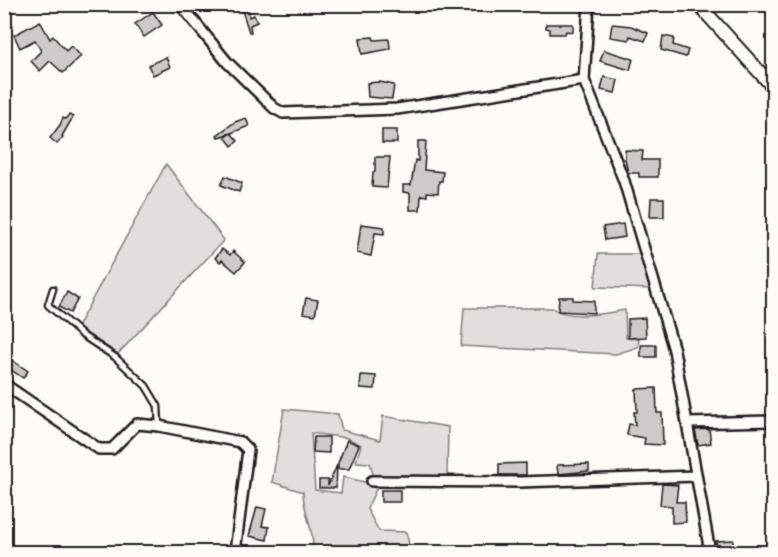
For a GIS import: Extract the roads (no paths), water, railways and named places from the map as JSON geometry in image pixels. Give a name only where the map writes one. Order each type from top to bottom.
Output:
[{"type":"street","points":[[180,4],[227,62],[274,108],[283,113],[397,110],[584,80]]},
{"type":"street","points":[[589,4],[584,80],[624,182],[674,350],[710,552]]},
{"type":"street","points":[[698,4],[774,88]]},
{"type":"street","points":[[4,384],[99,449],[112,449],[137,424],[159,426],[240,442],[248,450],[235,552]]},
{"type":"street","points":[[688,423],[774,421]]},
{"type":"street","points":[[372,481],[520,482],[696,476]]},
{"type":"lane","points":[[53,289],[48,305],[82,335],[115,357],[146,386],[158,406],[159,426]]}]
